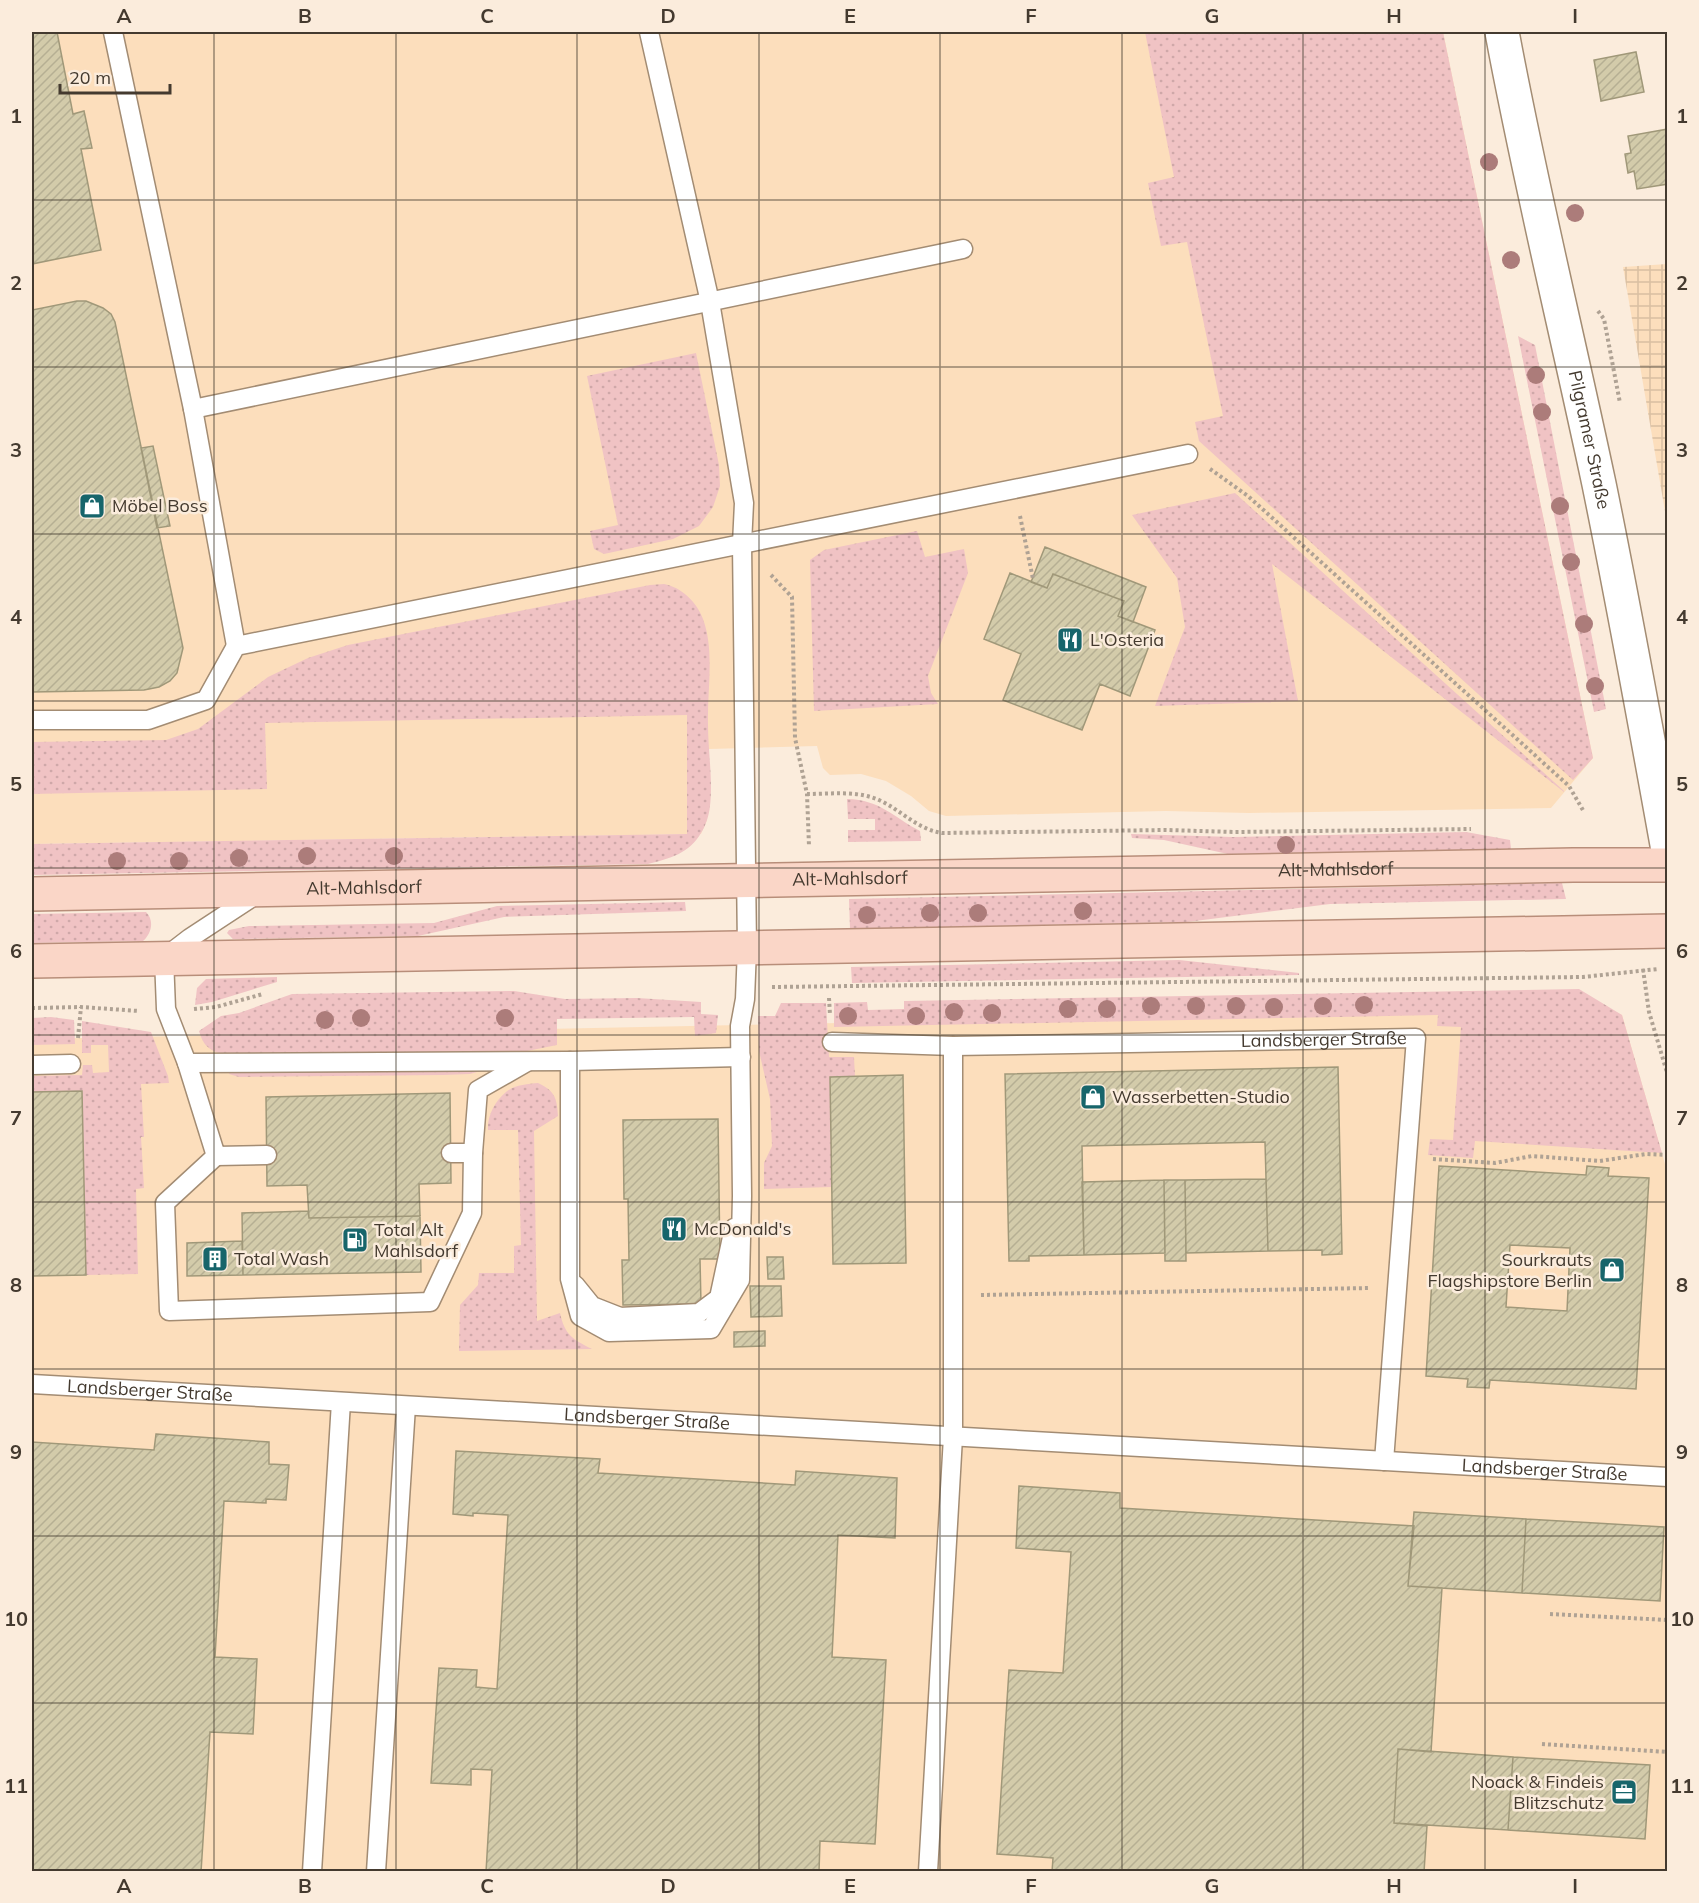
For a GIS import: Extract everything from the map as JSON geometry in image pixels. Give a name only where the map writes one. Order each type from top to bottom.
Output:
[{"type":"main road","name":"Alt-Mahlsdorf","points":[[32,894],[1561,865],[1668,865]]},
{"type":"main road","points":[[32,961],[1668,931]]},
{"type":"street","name":"Pilgramer Straße","points":[[1502,32],[1599,486],[1668,850]]},
{"type":"lane","points":[[32,720],[148,720],[206,700],[236,646],[193,409],[113,32]]},
{"type":"lane","points":[[570,1061],[570,1279],[580,1316],[609,1332],[711,1329],[740,1280],[742,1196],[740,1026],[745,999],[747,948],[742,544],[744,503],[710,302],[649,32]]},
{"type":"lane","points":[[193,409],[963,249]]},
{"type":"lane","points":[[236,646],[1188,454]]},
{"type":"lane","points":[[216,1156],[188,1063],[166,1010],[164,958],[189,938],[264,890]]},
{"type":"lane","name":"Landsberger Straße","points":[[832,1042],[953,1046],[1416,1038],[1384,1461]]},
{"type":"lane","points":[[928,1872],[953,1437],[953,1046]]},
{"type":"lane","points":[[188,1063],[570,1061],[741,1057]]},
{"type":"lane","points":[[267,1155],[216,1156],[165,1203],[169,1311],[430,1302],[472,1213],[473,1153],[478,1090],[529,1061]]},
{"type":"lane","points":[[32,1065],[71,1064]]},
{"type":"lane","points":[[451,1153],[473,1153]]},
{"type":"lane","name":"Landsberger Straße","points":[[32,1384],[1668,1477]]},
{"type":"lane","points":[[312,1872],[341,1402]]},
{"type":"lane","points":[[376,1872],[406,1406]]},
{"type":"path","points":[[1188,454],[1248,496],[1552,770],[1569,786],[1584,812]]},
{"type":"path","points":[[1014,489],[1033,579]]},
{"type":"path","points":[[788,593],[792,597],[795,738],[807,794],[808,827]]},
{"type":"path","points":[[807,794],[869,796],[930,831],[942,834],[1166,830],[1234,832],[1466,828],[1478,830]]},
{"type":"path","points":[[770,987],[1583,977],[1668,968]]},
{"type":"path","points":[[1644,969],[1649,1012],[1668,1076]]},
{"type":"path","points":[[1407,1157],[1495,1163],[1532,1156],[1600,1161],[1646,1154],[1668,1155]]},
{"type":"path","points":[[953,1295],[1397,1287]]},
{"type":"path","points":[[1550,1614],[1668,1620]]},
{"type":"path","points":[[1542,1744],[1668,1752]]},
{"type":"path","points":[[1667,1872],[1668,1861]]},
{"type":"shaded area","points":[[32,32],[1443,32],[1593,758],[1551,808],[1249,813],[1166,811],[946,816],[929,811],[911,796],[886,781],[861,774],[830,775],[823,768],[817,746],[709,749],[707,820],[701,834],[32,844]]},
{"type":"shaded area","points":[[1145,32],[1443,32],[1593,758],[1573,780],[1199,441],[1195,422],[1223,416],[1187,242],[1161,246],[1148,183],[1174,177]]},
{"type":"shaded area","points":[[1668,264],[1667,523],[1623,267]]},
{"type":"shaded area","points":[[1518,336],[1535,345],[1606,709],[1594,712]]},
{"type":"shaded area","points":[[696,353],[719,465],[720,486],[713,507],[699,526],[673,539],[604,554],[594,549],[590,531],[618,525],[587,376]]},
{"type":"shaded area","points":[[1235,493],[1564,792],[1272,564],[1298,701],[1155,706],[1185,627],[1177,578],[1132,515]]},
{"type":"shaded area","points":[[917,531],[925,557],[964,549],[968,573],[928,676],[931,693],[938,704],[814,711],[810,560],[824,550]]},
{"type":"shaded area","points":[[664,584],[688,596],[697,607],[707,632],[710,658],[708,734],[710,809],[704,827],[696,840],[678,854],[648,864],[32,875],[32,844],[687,834],[687,715],[265,723],[267,789],[32,794],[32,742],[166,740],[198,729],[268,677],[308,658],[348,645]]},
{"type":"shaded area","points":[[847,799],[869,802],[886,810],[920,831],[921,841],[848,842],[848,830],[875,830],[875,819],[848,819]]},
{"type":"shaded area","points":[[1466,832],[1510,840],[1511,849],[1228,854],[1164,840],[1132,838],[1131,834],[1233,837]]},
{"type":"shaded area","points":[[1562,883],[1566,899],[1330,904],[1187,922],[850,929],[849,899]]},
{"type":"shaded area","points":[[685,902],[686,911],[504,917],[418,936],[233,939],[227,933],[229,930],[249,926],[434,923],[497,906]]},
{"type":"shaded area","points":[[146,912],[151,927],[143,941],[32,943],[32,914]]},
{"type":"shaded area","points":[[1179,960],[1299,973],[1299,975],[852,983],[851,967]]},
{"type":"shaded area","points":[[277,977],[277,982],[195,1005],[197,988],[206,979]]},
{"type":"shaded area","points":[[1579,989],[1622,1015],[1662,1153],[1475,1141],[1473,1158],[1428,1155],[1430,1139],[1453,1140],[1461,1027],[1437,1026],[1438,1015],[834,1027],[834,1003],[867,1002],[868,1010],[904,1009],[904,1001]]},
{"type":"shaded area","points":[[514,991],[565,999],[637,998],[701,1002],[701,1014],[718,1015],[716,1033],[695,1036],[694,1017],[557,1019],[557,1045],[527,1051],[221,1054],[206,1045],[199,1031],[221,1016],[239,1013],[292,994]]},
{"type":"shaded area","points":[[781,1003],[826,1003],[829,1057],[854,1057],[855,1077],[830,1078],[832,1187],[764,1189],[764,1163],[772,1146],[770,1099],[759,1051],[758,1016],[775,1016]]},
{"type":"shaded area","points":[[1606,1008],[1622,1015],[1667,1171],[1667,1871],[32,1871],[32,1039]]},
{"type":"shaded area","points":[[51,1017],[74,1020],[75,1044],[32,1045],[32,1018]]},
{"type":"shaded area","points":[[82,1021],[151,1032],[168,1076],[169,1083],[141,1084],[144,1188],[136,1189],[138,1274],[86,1275],[82,1091],[32,1092],[32,1076],[82,1075],[83,1065],[92,1065],[93,1073],[109,1072],[108,1045],[91,1045],[91,1053],[82,1053]]},
{"type":"shaded area","points":[[484,1070],[470,1074],[443,1075],[239,1077],[229,1074],[230,1071]]},
{"type":"shaded area","points":[[538,1083],[552,1092],[557,1104],[558,1116],[534,1131],[537,1321],[560,1313],[570,1336],[592,1349],[459,1351],[460,1305],[478,1285],[479,1273],[514,1273],[514,1246],[521,1245],[518,1130],[488,1130],[490,1114],[498,1100],[509,1090],[521,1085]]},
{"type":"building","points":[[32,32],[57,32],[73,114],[84,111],[92,148],[81,149],[101,250],[32,264]]},
{"type":"building","points":[[1636,52],[1644,92],[1601,101],[1594,60]]},
{"type":"building","points":[[1668,129],[1668,184],[1637,189],[1634,171],[1628,173],[1625,154],[1631,153],[1628,136]]},
{"type":"building","name":"Möbel Boss","points":[[86,301],[103,308],[111,314],[115,322],[183,648],[177,673],[170,681],[159,687],[144,690],[32,692],[32,310]]},
{"type":"building","points":[[153,446],[170,526],[157,528],[141,448]]},
{"type":"building","points":[[1045,547],[1146,587],[1133,622],[1118,616],[1124,601],[1053,574],[1047,588],[1031,582]]},
{"type":"building","points":[[1010,573],[1047,588],[1053,574],[1124,601],[1118,616],[1155,630],[1130,696],[1100,684],[1082,730],[1003,700],[1021,654],[984,639]]},
{"type":"building","points":[[1338,1067],[1342,1254],[1322,1255],[1322,1250],[1268,1251],[1265,1142],[1082,1146],[1084,1255],[1029,1256],[1029,1261],[1009,1261],[1005,1074]]},
{"type":"building","points":[[903,1075],[906,1263],[833,1264],[830,1077]]},
{"type":"building","points":[[82,1091],[86,1275],[32,1276],[32,1092]]},
{"type":"building","points":[[450,1093],[451,1183],[419,1184],[420,1216],[309,1218],[307,1185],[267,1186],[266,1097]]},
{"type":"building","name":"McDonald's","points":[[718,1119],[720,1259],[700,1259],[701,1304],[623,1305],[622,1260],[629,1260],[628,1199],[624,1199],[623,1120]]},
{"type":"building","points":[[1439,1166],[1586,1175],[1587,1166],[1609,1168],[1608,1176],[1649,1178],[1636,1389],[1490,1380],[1489,1388],[1467,1387],[1468,1379],[1426,1376]],"holes":[[[1510,1245],[1570,1248],[1567,1311],[1506,1307]]]},
{"type":"building","points":[[1266,1179],[1268,1251],[1186,1253],[1185,1180]]},
{"type":"building","points":[[1164,1180],[1165,1253],[1084,1255],[1082,1182]]},
{"type":"building","points":[[1164,1180],[1185,1180],[1186,1261],[1165,1261]]},
{"type":"building","points":[[308,1211],[309,1218],[420,1216],[421,1272],[243,1275],[242,1213]]},
{"type":"building","name":"Total Wash","points":[[242,1241],[243,1275],[187,1276],[187,1243]]},
{"type":"building","points":[[767,1257],[783,1257],[784,1279],[768,1279]]},
{"type":"building","points":[[750,1286],[781,1286],[782,1316],[751,1317]]},
{"type":"building","points":[[765,1331],[765,1346],[734,1347],[734,1332]]},
{"type":"building","points":[[156,1434],[269,1442],[269,1464],[289,1465],[286,1500],[266,1499],[266,1503],[224,1501],[215,1657],[257,1659],[253,1734],[210,1732],[201,1872],[32,1872],[32,1442],[154,1450]]},
{"type":"building","points":[[456,1451],[600,1459],[598,1473],[795,1485],[796,1471],[897,1478],[895,1538],[838,1535],[832,1657],[886,1660],[875,1844],[820,1841],[819,1872],[486,1872],[492,1770],[471,1769],[471,1785],[431,1783],[439,1668],[477,1670],[476,1687],[497,1689],[508,1515],[453,1514]]},
{"type":"building","points":[[1019,1486],[1120,1493],[1120,1508],[1414,1526],[1408,1586],[1442,1588],[1431,1752],[1398,1749],[1394,1823],[1427,1826],[1424,1872],[1052,1872],[1053,1858],[997,1854],[1009,1670],[1063,1673],[1071,1552],[1016,1548]]},
{"type":"building","points":[[1414,1512],[1526,1519],[1522,1593],[1408,1586]]},
{"type":"building","points":[[1526,1519],[1664,1527],[1660,1601],[1522,1593]]},
{"type":"building","points":[[1398,1749],[1513,1757],[1508,1830],[1394,1823]]},
{"type":"building","points":[[1513,1757],[1650,1765],[1645,1839],[1508,1830]]},
{"type":"place","name":"Möbel Boss","points":[[92,506]]},
{"type":"place","name":"L'Osteria","points":[[1070,640]]},
{"type":"place","name":"Wasserbetten-Studio","points":[[1093,1097]]},
{"type":"place","name":"McDonald's","points":[[674,1229]]},
{"type":"place","name":"Total Alt Mahlsdorf","points":[[355,1240]]},
{"type":"place","name":"Total Wash","points":[[215,1259]]},
{"type":"place","name":"Sourkrauts Flagshipstore Berlin","points":[[1612,1270]]},
{"type":"place","name":"Noack & Findeis Blitzschutz","points":[[1624,1792]]}]
